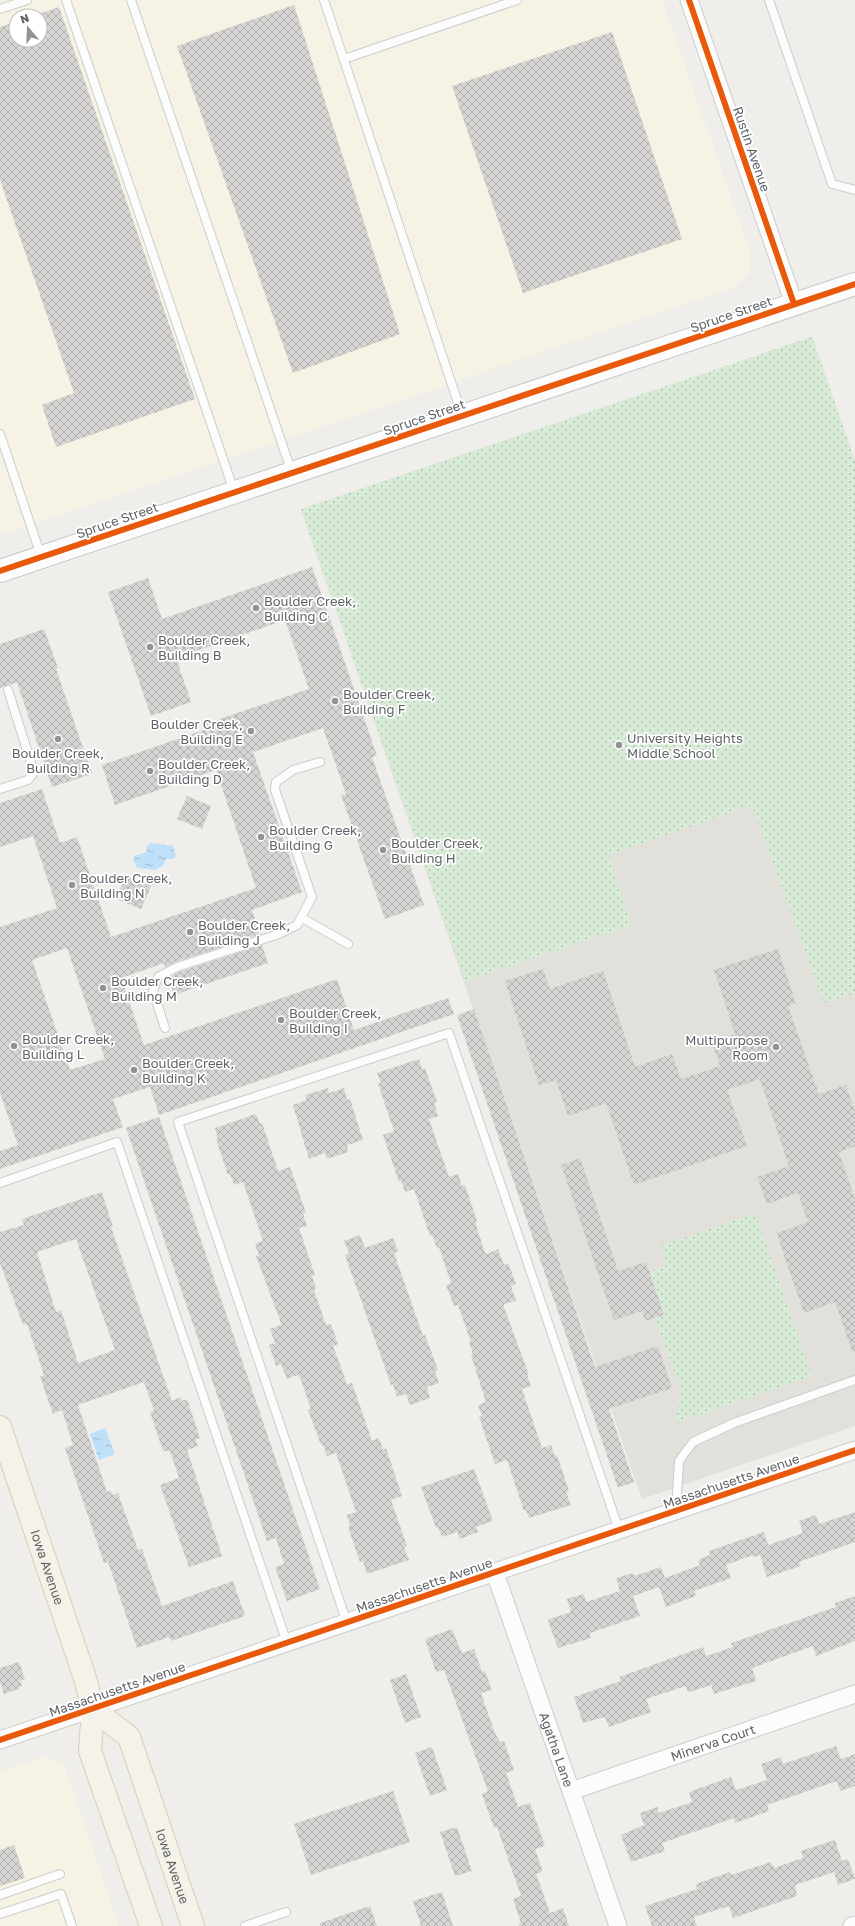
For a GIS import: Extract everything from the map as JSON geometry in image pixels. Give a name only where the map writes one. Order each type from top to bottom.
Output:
[{"type":"main road","name":"Iowa Avenue","points":[[0,1427],[84,1678],[92,1708],[90,1751],[151,1926]]},
{"type":"main road","name":"Iowa Avenue","points":[[92,1708],[129,1738],[193,1926]]},
{"type":"street","name":"Rustin Avenue","points":[[689,0],[794,304]]},
{"type":"street","name":"Spruce Street","points":[[0,571],[855,284]]},
{"type":"street","name":"Massachusetts Avenue","points":[[0,1740],[855,1450]]},
{"type":"street","name":"Agatha Lane","points":[[495,1573],[618,1926]]},
{"type":"street","name":"Minerva Court","points":[[571,1791],[855,1694]]},
{"type":"lane","points":[[0,9],[27,0]]},
{"type":"lane","points":[[66,0],[234,493]]},
{"type":"lane","points":[[131,0],[292,473]]},
{"type":"lane","points":[[324,0],[462,416]]},
{"type":"lane","points":[[344,59],[517,0]]},
{"type":"lane","points":[[768,0],[832,184],[855,190]]},
{"type":"lane","points":[[0,434],[42,557]]},
{"type":"lane","points":[[0,789],[28,780],[34,772],[8,690]]},
{"type":"lane","points":[[165,1028],[153,992],[158,976],[177,967],[279,934],[298,925],[312,897],[275,790],[276,782],[293,770],[320,762]]},
{"type":"lane","points":[[302,918],[348,944]]},
{"type":"lane","points":[[347,1623],[178,1122],[450,1033],[619,1530]]},
{"type":"lane","points":[[0,1183],[117,1142],[287,1643]]},
{"type":"lane","points":[[676,1511],[680,1461],[693,1442],[734,1423],[855,1380]]},
{"type":"lane","points":[[0,1895],[60,1874]]},
{"type":"lane","points":[[0,1914],[61,1894],[72,1926]]},
{"type":"lane","points":[[245,1926],[286,1912]]},
{"type":"shaded area","points":[[0,0],[662,0],[751,255],[749,273],[733,288],[0,535]]},
{"type":"shaded area","name":"University Heights Middle School","points":[[812,337],[855,461],[855,1426],[642,1499],[301,509]]},
{"type":"shaded area","points":[[46,1756],[64,1765],[119,1926],[0,1926],[0,1771]]},
{"type":"green space","points":[[812,337],[855,461],[855,993],[824,1003],[752,805],[609,855],[631,925],[465,981],[301,509]]},
{"type":"green space","points":[[755,1213],[812,1376],[675,1423],[681,1389],[655,1318],[664,1314],[651,1271],[666,1266],[661,1246]]},
{"type":"water","points":[[151,843],[173,846],[176,856],[173,859],[166,859],[163,866],[155,870],[137,868],[133,860],[135,856],[146,852],[147,846]]},
{"type":"water","points":[[105,1428],[115,1454],[99,1460],[90,1434]]},
{"type":"building","points":[[294,5],[400,334],[293,373],[177,46]]},
{"type":"building","points":[[59,7],[195,399],[56,447],[42,405],[74,393],[0,180],[0,27],[8,24],[8,48],[48,48],[48,11]]},
{"type":"building","points":[[612,32],[682,239],[523,293],[452,86]]},
{"type":"building","points":[[312,567],[377,756],[372,757],[424,905],[385,919],[341,795],[346,794],[323,728],[253,752],[302,892],[252,910],[259,935],[175,962],[165,967],[164,963],[121,978],[144,1045],[337,979],[354,1030],[448,998],[454,1014],[159,1115],[150,1087],[113,1099],[123,1127],[0,1169],[0,1151],[18,1145],[0,1093],[0,927],[57,908],[33,836],[0,847],[0,803],[42,789],[60,843],[77,837],[111,937],[256,888],[216,770],[115,805],[102,765],[204,730],[202,725],[309,689],[285,620],[176,658],[191,702],[151,716],[108,592],[148,578],[162,619]],"holes":[[[67,948],[105,1059],[70,1070],[32,960]]]},
{"type":"building","points":[[44,629],[92,774],[52,787],[17,682],[0,688],[0,644]]},
{"type":"building","points":[[187,796],[211,806],[202,829],[177,819]]},
{"type":"building","points":[[126,876],[151,886],[141,909],[116,899]]},
{"type":"building","points":[[262,945],[268,963],[174,995],[169,978],[179,972]]},
{"type":"building","points":[[778,949],[796,1003],[788,1006],[819,1094],[846,1085],[855,1111],[855,1146],[839,1152],[855,1199],[855,1353],[853,1353],[835,1302],[804,1313],[777,1233],[808,1222],[798,1193],[767,1204],[757,1177],[789,1166],[760,1079],[727,1090],[747,1146],[634,1185],[606,1103],[568,1116],[556,1080],[539,1085],[505,981],[543,969],[550,989],[603,971],[635,1067],[672,1054],[681,1079],[720,1066],[712,1042],[735,1034],[714,970]]},
{"type":"building","points":[[474,1009],[595,1367],[658,1346],[672,1388],[609,1409],[634,1482],[618,1488],[457,1015]]},
{"type":"building","points":[[419,1059],[422,1069],[425,1068],[437,1102],[434,1103],[438,1116],[429,1119],[449,1177],[458,1174],[462,1186],[465,1185],[477,1221],[475,1222],[485,1253],[487,1254],[498,1249],[504,1265],[508,1263],[516,1284],[511,1286],[516,1301],[504,1304],[504,1307],[529,1375],[527,1375],[531,1386],[522,1389],[542,1448],[551,1445],[555,1456],[557,1455],[569,1491],[566,1492],[571,1505],[529,1518],[526,1510],[524,1511],[507,1460],[495,1464],[479,1417],[482,1416],[478,1405],[486,1402],[471,1355],[473,1354],[469,1342],[471,1342],[458,1305],[454,1306],[446,1285],[451,1283],[439,1247],[437,1248],[432,1235],[430,1236],[414,1189],[405,1192],[401,1181],[399,1182],[383,1135],[394,1131],[378,1084],[381,1083],[377,1073]]},
{"type":"building","points":[[328,1088],[329,1093],[344,1088],[347,1100],[350,1099],[363,1140],[347,1145],[348,1152],[327,1159],[325,1153],[309,1159],[293,1105],[307,1100],[305,1095]]},
{"type":"building","points":[[256,1114],[260,1124],[262,1123],[278,1171],[290,1167],[306,1213],[303,1214],[307,1226],[299,1228],[315,1275],[312,1276],[316,1289],[314,1290],[326,1325],[331,1324],[338,1344],[333,1346],[347,1384],[352,1383],[372,1441],[379,1438],[383,1450],[386,1448],[402,1496],[391,1500],[407,1546],[404,1547],[409,1560],[367,1574],[363,1561],[360,1562],[348,1527],[350,1526],[347,1515],[356,1512],[336,1453],[327,1456],[323,1445],[321,1445],[308,1410],[311,1409],[300,1377],[297,1375],[287,1379],[281,1364],[276,1366],[269,1345],[275,1343],[270,1329],[281,1325],[281,1323],[256,1256],[259,1255],[255,1244],[263,1241],[243,1182],[234,1185],[230,1174],[228,1175],[216,1139],[218,1139],[215,1128]]},
{"type":"building","points":[[159,1117],[320,1589],[287,1601],[275,1567],[284,1564],[276,1538],[267,1541],[126,1128]]},
{"type":"building","points":[[580,1158],[618,1271],[646,1262],[664,1315],[645,1321],[642,1311],[614,1320],[561,1165]]},
{"type":"building","points":[[102,1192],[113,1227],[111,1227],[172,1401],[181,1397],[182,1401],[187,1399],[200,1438],[195,1440],[198,1446],[187,1450],[222,1556],[189,1567],[160,1485],[179,1478],[170,1451],[163,1451],[150,1412],[154,1410],[144,1382],[78,1405],[107,1492],[111,1491],[113,1495],[118,1493],[138,1550],[142,1549],[162,1606],[233,1581],[245,1616],[171,1641],[169,1637],[137,1648],[108,1562],[104,1563],[65,1448],[73,1445],[62,1410],[53,1414],[40,1377],[44,1375],[27,1324],[23,1325],[0,1263],[0,1232],[24,1225],[22,1219]],"holes":[[[76,1239],[115,1350],[78,1363],[61,1310],[56,1312],[37,1252]]]},
{"type":"building","points":[[360,1235],[365,1248],[393,1238],[398,1251],[394,1253],[423,1336],[425,1335],[438,1370],[435,1371],[439,1383],[427,1387],[430,1398],[410,1405],[406,1394],[397,1397],[393,1384],[391,1385],[345,1255],[349,1253],[344,1241]]},
{"type":"building","points":[[474,1469],[493,1521],[476,1527],[478,1532],[460,1539],[457,1532],[442,1537],[438,1527],[436,1528],[421,1487]]},
{"type":"building","points":[[855,1512],[855,1542],[799,1562],[801,1566],[767,1577],[760,1555],[753,1557],[753,1555],[726,1565],[731,1578],[694,1591],[696,1596],[666,1607],[659,1587],[633,1596],[640,1616],[590,1633],[591,1638],[558,1648],[548,1621],[549,1619],[571,1612],[567,1599],[584,1594],[586,1602],[620,1591],[616,1578],[633,1573],[634,1576],[661,1567],[665,1578],[700,1565],[698,1560],[710,1555],[709,1551],[764,1532],[768,1545],[803,1533],[799,1521],[816,1515],[819,1524]]},
{"type":"building","points":[[855,1596],[855,1641],[816,1656],[813,1646],[752,1668],[756,1681],[714,1694],[711,1685],[690,1692],[688,1692],[686,1686],[646,1699],[651,1712],[609,1727],[605,1717],[583,1723],[574,1697],[621,1681],[619,1677],[703,1647],[706,1656],[733,1647],[731,1643],[836,1607],[835,1603]]},
{"type":"building","points":[[452,1629],[462,1653],[474,1649],[482,1672],[485,1671],[492,1690],[481,1693],[494,1731],[500,1742],[504,1741],[514,1770],[506,1773],[518,1807],[530,1803],[545,1846],[535,1849],[542,1869],[542,1872],[536,1874],[550,1913],[563,1908],[569,1926],[519,1926],[518,1924],[521,1923],[513,1899],[521,1896],[497,1827],[494,1828],[482,1794],[488,1791],[444,1670],[436,1672],[425,1639]]},
{"type":"building","points":[[19,1662],[25,1679],[20,1681],[22,1686],[19,1687],[19,1689],[4,1694],[0,1682],[0,1668]]},
{"type":"building","points":[[406,1674],[421,1717],[405,1723],[390,1680]]},
{"type":"building","points":[[836,1746],[841,1759],[855,1754],[855,1786],[840,1791],[837,1781],[767,1805],[769,1811],[735,1823],[734,1818],[662,1843],[665,1851],[631,1862],[621,1835],[644,1825],[640,1813],[657,1807],[659,1813],[692,1802],[689,1792],[731,1777],[736,1790],[767,1780],[761,1764],[781,1757],[783,1764]]},
{"type":"building","points":[[432,1747],[447,1790],[430,1796],[415,1753]]},
{"type":"building","points":[[393,1791],[410,1842],[311,1875],[294,1824]]},
{"type":"building","points":[[457,1827],[472,1871],[455,1876],[440,1832]]},
{"type":"building","points":[[835,1840],[842,1861],[848,1859],[855,1879],[838,1885],[834,1872],[795,1885],[797,1896],[733,1918],[729,1906],[694,1917],[697,1926],[652,1926],[645,1906],[697,1889],[696,1884],[730,1872],[731,1875],[771,1862],[774,1868],[803,1858],[801,1851]]},
{"type":"building","points":[[14,1845],[25,1878],[0,1886],[0,1850]]},
{"type":"building","points":[[442,1892],[453,1926],[421,1926],[413,1901]]},
{"type":"building","points":[[370,1906],[377,1926],[320,1926],[320,1923]]},
{"type":"cycle path","points":[[689,0],[794,304]]},
{"type":"cycle path","points":[[0,571],[855,284]]},
{"type":"cycle path","points":[[0,1740],[855,1450]]},
{"type":"place","name":"Boulder Creek, Building C","points":[[256,608]]},
{"type":"place","name":"Boulder Creek, Building B","points":[[150,647]]},
{"type":"place","name":"Boulder Creek, Building F","points":[[335,701]]},
{"type":"place","name":"Boulder Creek, Building E","points":[[251,731]]},
{"type":"place","name":"Boulder Creek, Building R","points":[[58,739]]},
{"type":"place","name":"University Heights Middle School","points":[[619,745]]},
{"type":"place","name":"Boulder Creek, Building D","points":[[150,771]]},
{"type":"place","name":"Boulder Creek, Building G","points":[[261,837]]},
{"type":"place","name":"Boulder Creek, Building H","points":[[383,850]]},
{"type":"place","name":"Boulder Creek, Building N","points":[[72,885]]},
{"type":"place","name":"Boulder Creek, Building J","points":[[190,932]]},
{"type":"place","name":"Boulder Creek, Building M","points":[[103,988]]},
{"type":"place","name":"Boulder Creek, Building I","points":[[281,1020]]},
{"type":"place","name":"Boulder Creek, Building L","points":[[14,1046]]},
{"type":"place","name":"Multipurpose Room","points":[[776,1047]]},
{"type":"place","name":"Boulder Creek, Building K","points":[[134,1070]]}]
